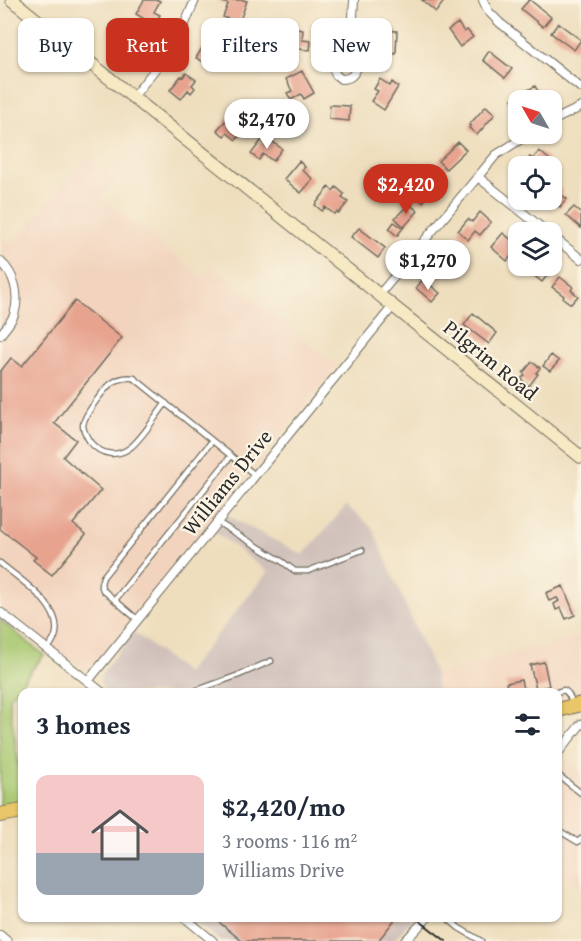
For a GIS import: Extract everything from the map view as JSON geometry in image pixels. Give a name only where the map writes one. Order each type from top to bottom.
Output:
[{"type":"main road","points":[[562,709],[577,705]]},
{"type":"main road","points":[[0,814],[18,812]]},
{"type":"street","name":"Pilgrim Road","points":[[12,0],[581,457]]},
{"type":"street","points":[[133,97],[178,40],[195,0]]},
{"type":"street","points":[[353,18],[354,0]]},
{"type":"street","points":[[483,0],[488,11],[500,23],[581,88]]},
{"type":"street","points":[[562,116],[581,107]]},
{"type":"street","points":[[379,295],[496,154],[512,144]]},
{"type":"street","points":[[478,177],[534,222]]},
{"type":"street","points":[[562,244],[581,259]]},
{"type":"street","points":[[0,261],[7,267],[15,281],[17,297],[14,315],[0,335]]},
{"type":"street","name":"Williams Drive","points":[[88,681],[393,306]]},
{"type":"street","points":[[0,612],[97,688]]},
{"type":"street","points":[[562,748],[581,724]]},
{"type":"street","points":[[190,922],[213,941]]},
{"type":"street","points":[[405,941],[423,922]]},
{"type":"street","points":[[0,935],[7,941]]},
{"type":"lane","points":[[166,403],[130,448],[119,453],[100,452],[86,436],[83,425],[87,415],[103,393],[113,383],[126,377],[134,378],[166,403],[213,441],[255,476]]},
{"type":"lane","points":[[138,620],[103,590],[101,584],[103,577],[213,441]]},
{"type":"lane","points":[[114,600],[231,456]]},
{"type":"lane","points":[[218,522],[295,571],[308,571],[362,550]]},
{"type":"lane","points":[[0,563],[44,600],[52,612],[56,624],[55,636],[47,650]]},
{"type":"lane","points":[[203,688],[270,661]]},
{"type":"lane","points":[[562,691],[567,692],[577,705]]},
{"type":"lane","points":[[562,778],[581,793]]},
{"type":"lane","points":[[562,832],[578,842],[581,839]]},
{"type":"lane","points":[[452,922],[481,941]]},
{"type":"shaded area","points":[[88,157],[116,179],[101,197],[203,277],[213,267],[337,366],[87,673],[0,606],[0,237],[12,245]]},
{"type":"shaded area","points":[[346,506],[372,527],[435,674],[436,688],[103,688],[100,681],[102,673],[134,632],[186,673],[268,572],[215,532],[228,516],[303,555]]},
{"type":"shaded area","points":[[581,636],[581,700],[562,704],[562,688],[436,688],[435,674]]},
{"type":"shaded area","points":[[562,758],[581,772],[581,889],[562,874]]},
{"type":"shaded area","points":[[197,922],[410,922],[393,941],[220,941]]},
{"type":"green space","points":[[0,620],[44,655],[9,698],[18,762],[18,806],[0,809]]},
{"type":"building","points":[[144,0],[160,1],[154,12],[160,15],[158,18],[143,18],[136,14]]},
{"type":"building","points":[[217,0],[247,1],[241,18],[223,17],[228,4]]},
{"type":"building","points":[[422,0],[445,0],[436,12]]},
{"type":"building","points":[[529,0],[551,17],[543,27],[521,9]]},
{"type":"building","points":[[458,23],[464,32],[467,30],[473,37],[460,47],[448,30]]},
{"type":"building","points":[[558,23],[581,40],[574,50],[551,33]]},
{"type":"building","points":[[299,29],[303,30],[302,40],[311,41],[310,50],[299,49]]},
{"type":"building","points":[[392,31],[397,31],[396,54],[392,54]]},
{"type":"building","points":[[201,50],[201,60],[196,58]]},
{"type":"building","points":[[489,51],[512,69],[505,78],[483,60]]},
{"type":"building","points":[[302,71],[314,93],[304,99],[301,94],[291,100],[287,93],[292,91],[286,79]]},
{"type":"building","points":[[186,73],[196,80],[192,85],[195,88],[191,93],[188,90],[181,99],[170,90]]},
{"type":"building","points":[[380,79],[390,86],[392,82],[398,87],[384,110],[371,101],[378,91],[374,89]]},
{"type":"building","points":[[330,105],[350,106],[349,121],[329,119]]},
{"type":"building","points":[[486,106],[495,114],[477,135],[469,128],[471,126],[469,125]]},
{"type":"building","points":[[230,116],[245,129],[236,140],[227,133],[224,136],[217,130]]},
{"type":"building","points":[[265,136],[282,149],[273,161],[263,154],[259,160],[251,154]]},
{"type":"building","points":[[458,142],[466,150],[446,169],[438,161]]},
{"type":"building","points":[[539,151],[545,156],[535,156]]},
{"type":"building","points":[[299,161],[305,167],[302,170],[313,179],[301,193],[284,179]]},
{"type":"building","points":[[429,176],[438,183],[423,202],[414,194]]},
{"type":"building","points":[[329,187],[333,191],[336,187],[344,194],[342,198],[348,202],[339,213],[334,214],[325,207],[322,211],[315,205]]},
{"type":"building","points":[[562,195],[567,199],[562,205]]},
{"type":"building","points":[[409,204],[418,211],[404,227],[395,218]]},
{"type":"building","points":[[574,207],[581,213],[581,228],[566,215]]},
{"type":"building","points":[[480,212],[491,222],[480,235],[475,231],[468,240],[458,231],[468,219],[472,222]]},
{"type":"building","points":[[394,222],[403,228],[397,236],[389,229]]},
{"type":"building","points":[[359,228],[385,248],[378,258],[351,237]]},
{"type":"building","points":[[503,233],[508,237],[507,261],[491,247]]},
{"type":"building","points":[[453,247],[461,254],[452,264],[455,267],[450,272],[448,270],[442,277],[432,269]]},
{"type":"building","points":[[534,276],[547,276],[542,282]]},
{"type":"building","points":[[560,277],[573,287],[571,290],[578,296],[571,304],[552,287]]},
{"type":"building","points":[[423,279],[440,293],[432,302],[416,288]]},
{"type":"building","points":[[75,301],[122,338],[54,423],[76,440],[63,457],[101,490],[73,524],[86,534],[52,575],[33,560],[36,557],[0,529],[0,372],[11,358],[22,366]]},
{"type":"building","points":[[473,313],[497,333],[489,344],[464,325]]},
{"type":"building","points":[[551,355],[559,361],[550,371],[543,366]]},
{"type":"building","points":[[532,362],[540,368],[529,386],[521,379]]},
{"type":"building","points":[[563,586],[575,615],[566,619],[561,608],[556,610],[554,604],[559,601],[557,598],[549,601],[546,593]]},
{"type":"building","points":[[544,662],[549,686],[536,688],[530,665]]},
{"type":"building","points":[[521,680],[523,688],[507,688],[506,683]]},
{"type":"building","points":[[219,922],[393,922],[378,941],[242,941]]},
{"type":"railway","points":[[421,922],[446,941]]}]
